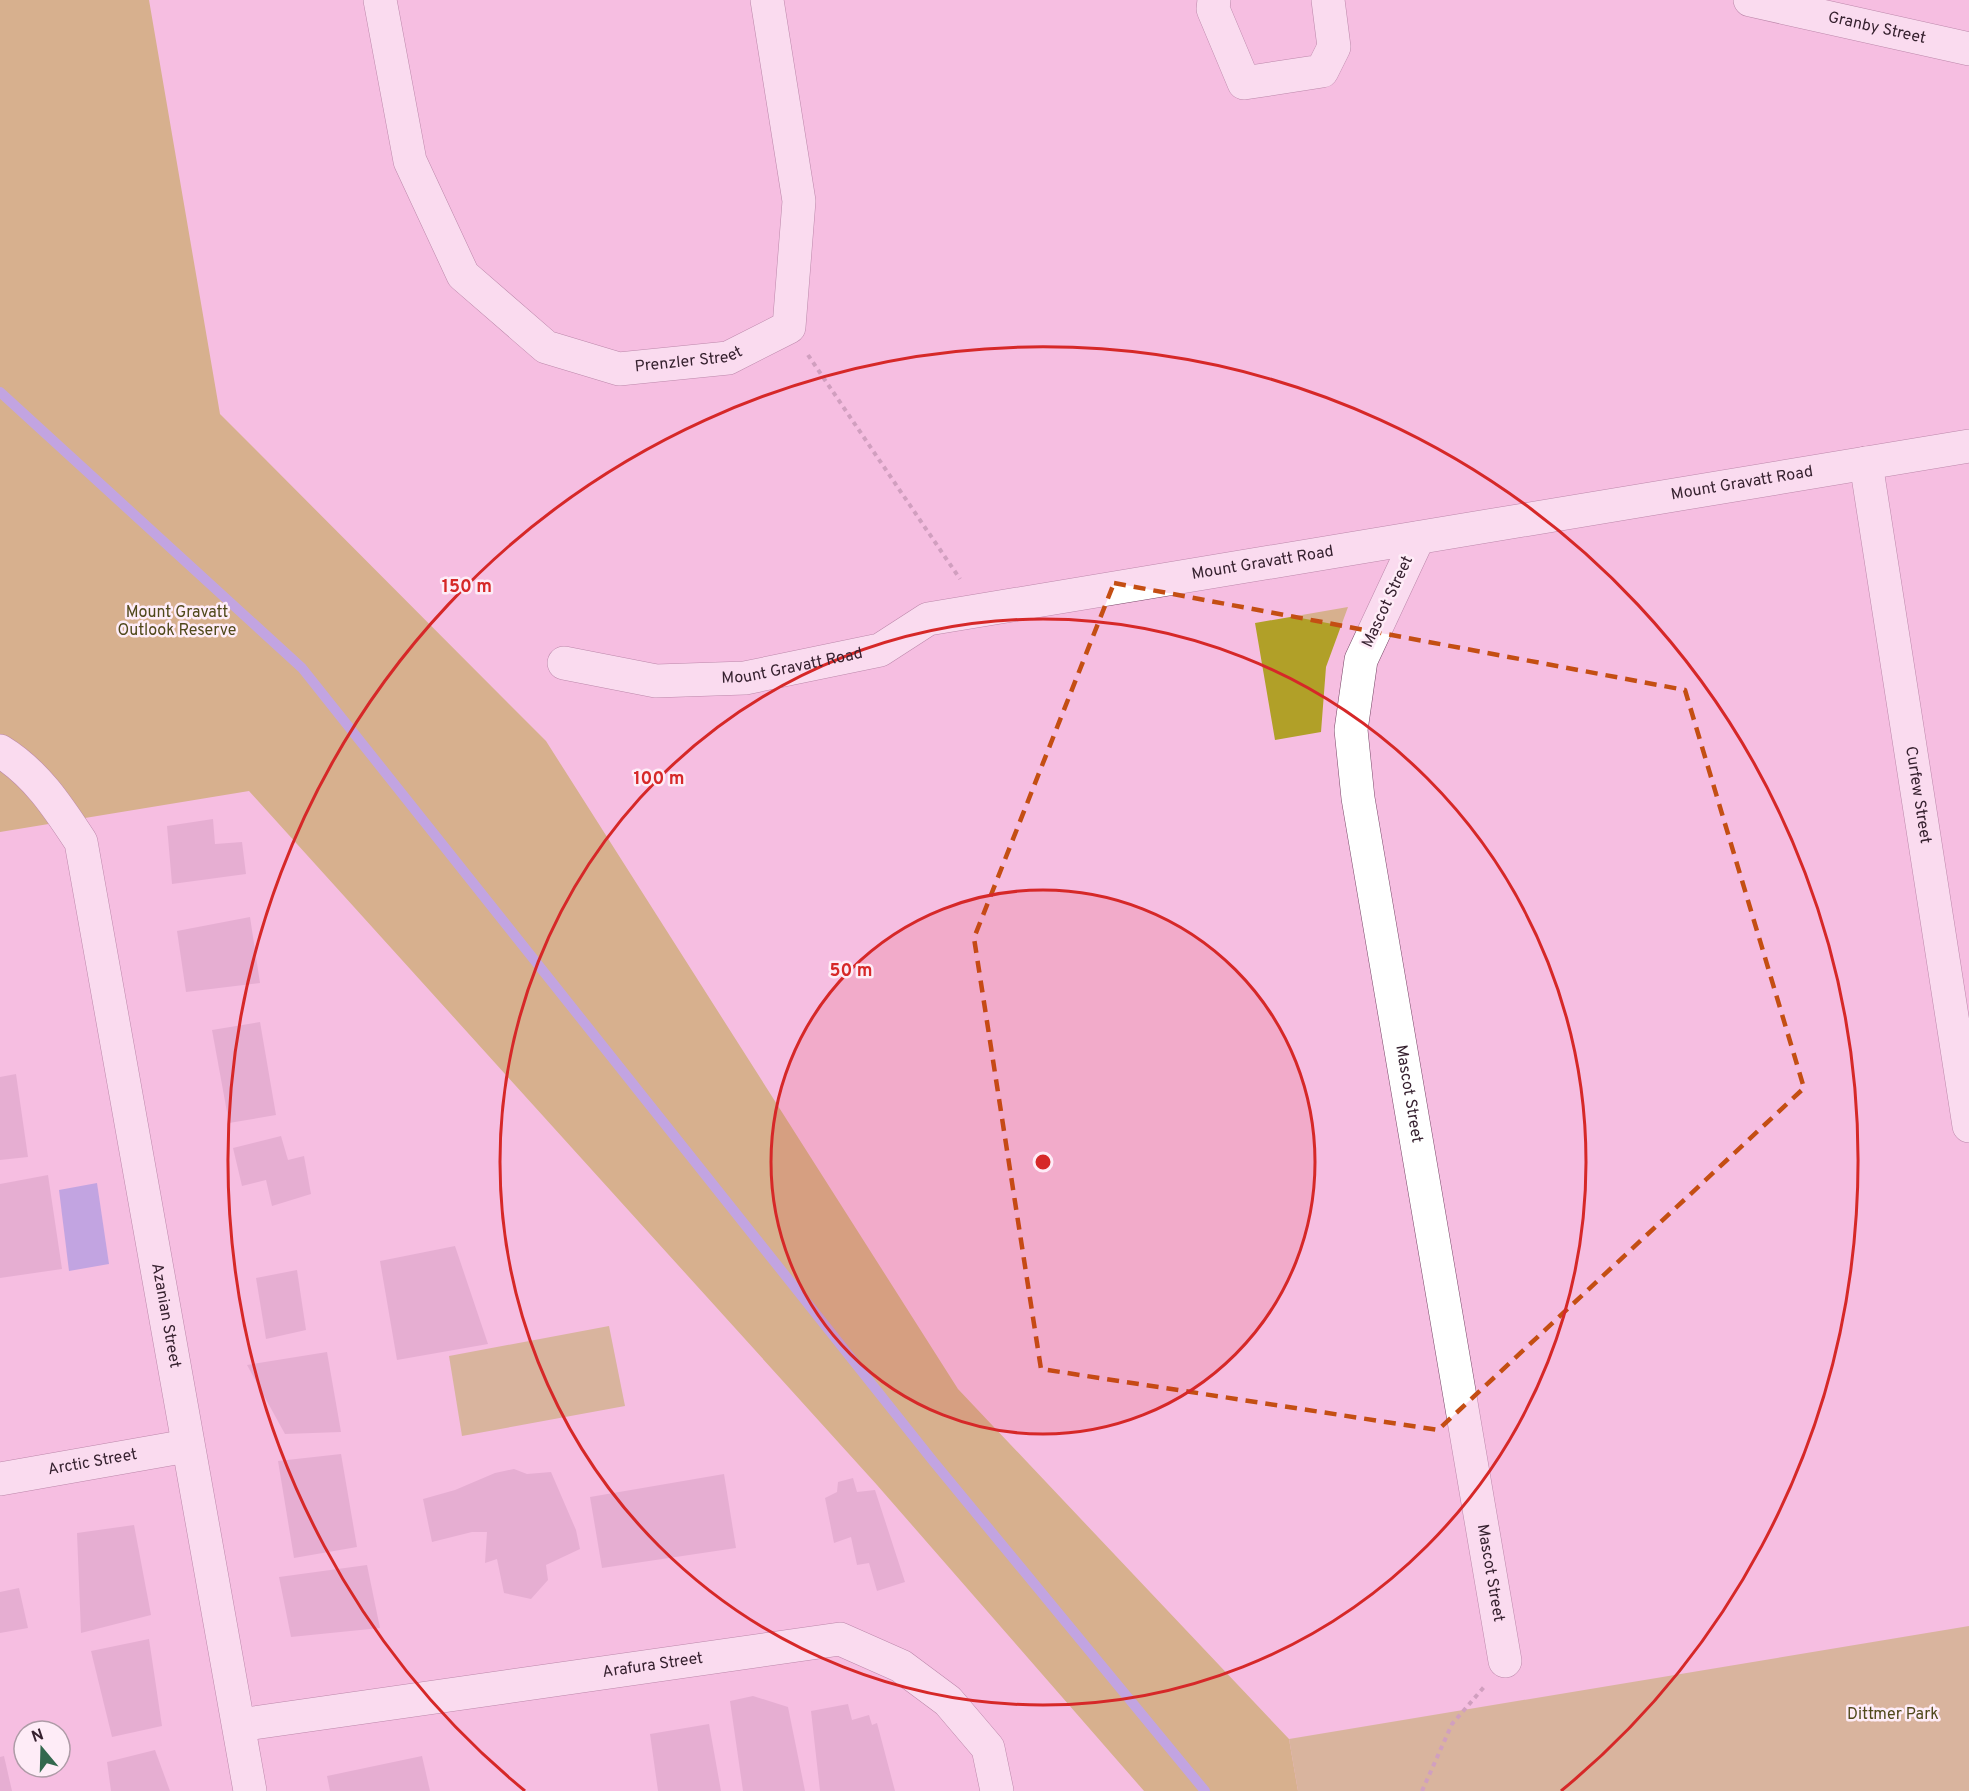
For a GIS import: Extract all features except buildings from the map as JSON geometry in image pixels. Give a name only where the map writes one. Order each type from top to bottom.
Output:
[{"type":"street","name":"Prenzler Street","points":[[380,0],[410,161],[463,275],[546,347],[619,369],[728,358],[789,327]]},
{"type":"street","points":[[767,0],[799,201],[789,327]]},
{"type":"street","points":[[1214,0],[1213,9],[1244,83],[1322,71],[1334,47],[1328,0]]},
{"type":"street","name":"Granby Street","points":[[1750,0],[1969,49]]},
{"type":"street","name":"Mount Gravatt Road","points":[[564,663],[656,681],[745,678],[880,650],[928,619],[1969,446]]},
{"type":"street","name":"Curfew Street","points":[[1866,463],[1969,1126]]},
{"type":"street","name":"Mascot Street","points":[[1418,538],[1361,660],[1351,730],[1360,810],[1505,1661]]},
{"type":"street","name":"Azanian Street","points":[[0,751],[21,764],[48,794],[81,842],[250,1791]]},
{"type":"street","name":"Arctic Street","points":[[0,1479],[188,1446]]},
{"type":"street","name":"Arafura Street","points":[[239,1725],[840,1639],[901,1666],[948,1701],[988,1748],[998,1791]]},
{"type":"path","points":[[789,327],[981,610]]},
{"type":"path","points":[[1422,1791],[1452,1724],[1505,1661]]},
{"type":"highlighted area","points":[[1114,583],[1685,690],[1804,1088],[1438,1430],[1041,1369],[974,938]]},
{"type":"green space","name":"Mount Gravatt Outlook Reserve","points":[[0,0],[149,0],[220,414],[546,741],[958,1389],[1289,1739],[1298,1791],[1144,1791],[877,1485],[249,791],[0,832]]},
{"type":"green space","points":[[1348,607],[1326,667],[1321,732],[1275,740],[1255,623]]},
{"type":"green space","points":[[609,1326],[625,1406],[462,1436],[449,1356]]},
{"type":"green space","name":"Dittmer Park","points":[[1969,1626],[1969,1791],[1298,1791],[1289,1739]]},
{"type":"water","points":[[97,1183],[109,1264],[69,1271],[59,1190]]},
{"type":"waterway","points":[[0,392],[302,668],[933,1461],[1205,1791]]}]
